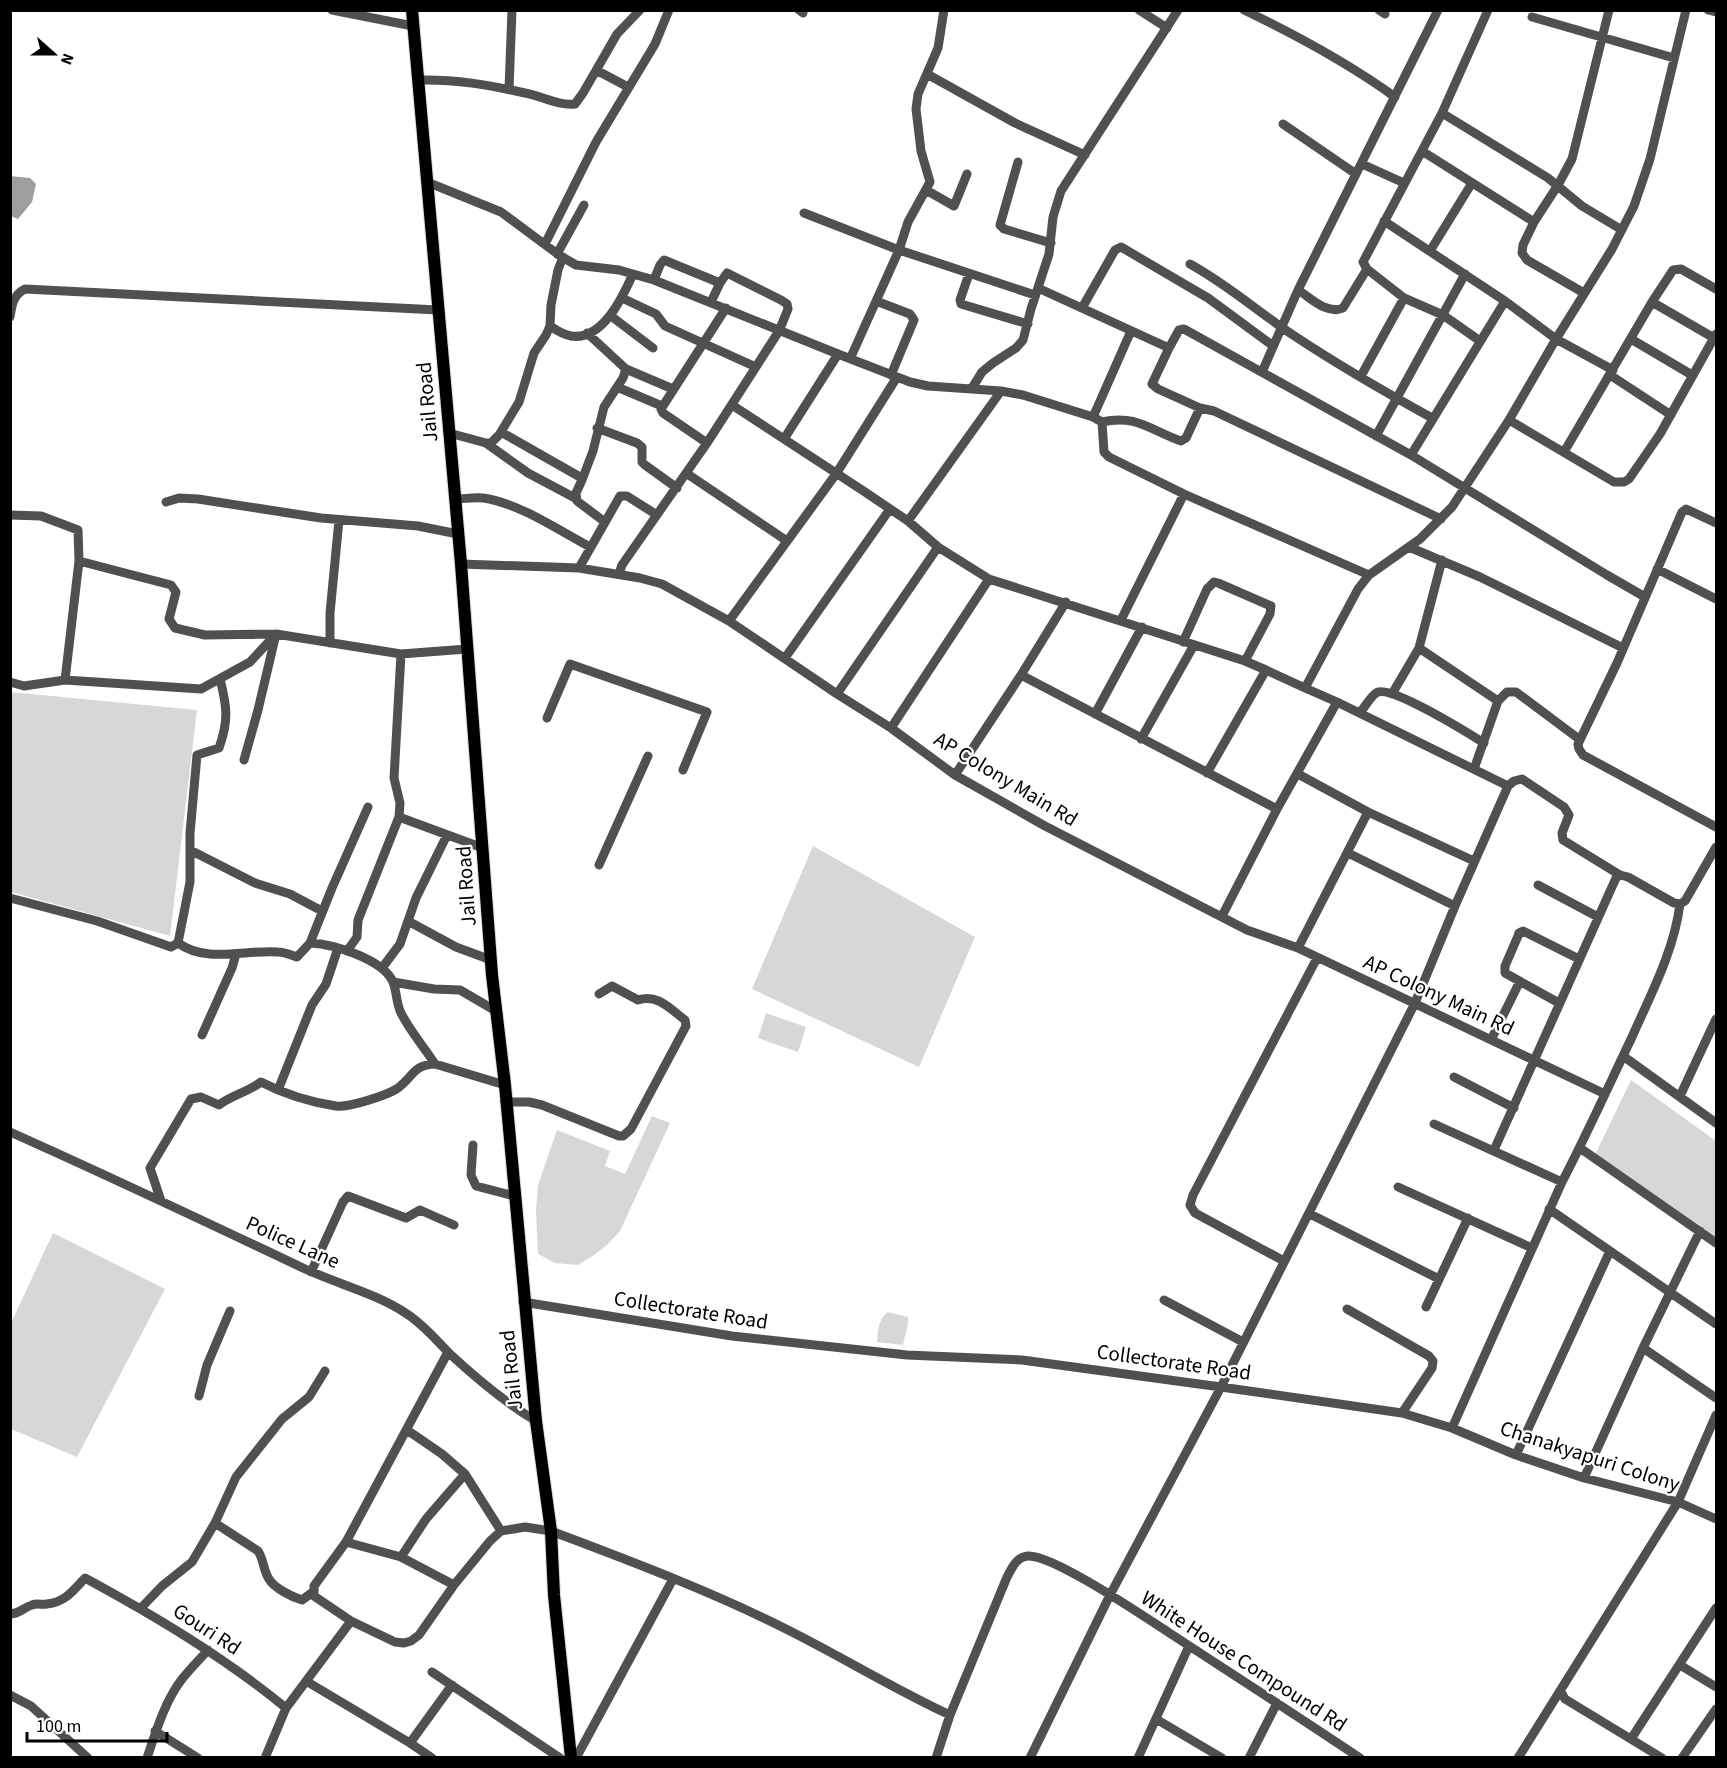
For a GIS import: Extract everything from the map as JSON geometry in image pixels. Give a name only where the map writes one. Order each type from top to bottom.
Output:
[{"type":"main road","name":"Jail Road","points":[[412,10],[461,564],[491,960],[536,1421],[551,1531],[554,1595],[571,1758]]},
{"type":"street","points":[[332,10],[413,26]]},
{"type":"street","points":[[509,89],[512,10]]},
{"type":"street","points":[[418,80],[458,80],[509,89],[562,104],[575,104],[617,34],[640,10]]},
{"type":"street","points":[[545,244],[596,142],[654,44],[669,10]]},
{"type":"street","points":[[850,359],[899,250],[908,222],[930,182],[921,151],[916,109],[918,94],[938,48],[944,10]]},
{"type":"street","points":[[1139,10],[1167,28]]},
{"type":"street","points":[[972,388],[982,372],[1016,348],[1023,340],[1045,269],[1056,203],[1061,191],[1178,10]]},
{"type":"street","points":[[1244,10],[1369,78],[1395,97]]},
{"type":"street","points":[[1262,372],[1298,290],[1438,10]]},
{"type":"street","points":[[1480,341],[1443,315],[1404,298],[1367,269],[1363,262],[1442,113],[1488,10]]},
{"type":"street","points":[[1584,293],[1523,257],[1522,253],[1523,245],[1534,222],[1572,159],[1609,10]]},
{"type":"street","points":[[1305,688],[1358,589],[1369,575],[1409,547],[1441,519],[1465,488],[1509,420],[1622,230],[1634,206],[1650,159],[1686,10]]},
{"type":"street","points":[[1708,10],[1716,12]]},
{"type":"street","points":[[1532,16],[1674,58]]},
{"type":"street","points":[[596,70],[628,87]]},
{"type":"street","points":[[927,74],[1015,123],[1085,155]]},
{"type":"street","points":[[1442,113],[1558,185],[1582,206],[1622,230]]},
{"type":"street","points":[[1283,124],[1356,174]]},
{"type":"street","points":[[1422,151],[1534,222]]},
{"type":"street","points":[[1018,162],[1000,225],[1004,229],[1051,243]]},
{"type":"street","points":[[1362,164],[1404,183]]},
{"type":"street","points":[[926,190],[954,206],[967,174]]},
{"type":"street","points":[[427,182],[501,212],[576,265],[633,274],[654,280],[850,359],[928,386],[1001,391],[1097,419],[1127,419],[1181,441],[1186,438],[1200,408]]},
{"type":"street","points":[[1430,251],[1472,183]]},
{"type":"street","points":[[486,443],[496,440],[525,387],[534,353],[550,326],[551,305],[560,255],[584,205]]},
{"type":"street","points":[[804,213],[969,274],[1036,292],[1082,308],[1169,348]]},
{"type":"street","points":[[1384,221],[1505,300],[1556,339],[1611,372],[1671,415]]},
{"type":"street","points":[[1082,308],[1115,250],[1121,247],[1208,298],[1272,345]]},
{"type":"street","points":[[654,280],[664,260],[720,283]]},
{"type":"street","points":[[1190,264],[1235,291],[1282,327],[1432,418]]},
{"type":"street","points":[[1298,290],[1330,311],[1338,310],[1343,308],[1367,269]]},
{"type":"street","points":[[1564,452],[1652,302],[1675,269],[1683,270],[1716,289]]},
{"type":"street","points":[[550,326],[573,336],[587,333],[611,316],[633,274]]},
{"type":"street","points":[[619,574],[622,565],[732,405],[789,309],[787,304],[732,274],[724,275],[711,302]]},
{"type":"street","points":[[969,274],[960,300],[961,304],[1028,324]]},
{"type":"street","points":[[1376,436],[1465,274]]},
{"type":"street","points":[[10,317],[14,299],[19,292],[25,289],[438,310]]},
{"type":"street","points":[[622,298],[656,314],[665,326],[756,367]]},
{"type":"street","points":[[1361,376],[1404,298]]},
{"type":"street","points":[[1411,455],[1505,300]]},
{"type":"street","points":[[729,621],[836,474],[894,376],[914,320],[910,314],[876,301]]},
{"type":"street","points":[[1509,420],[1614,482],[1624,483],[1629,479],[1671,415],[1715,336],[1652,302]]},
{"type":"street","points":[[707,443],[663,413],[662,406],[726,308]]},
{"type":"street","points":[[611,316],[653,348]]},
{"type":"street","points":[[1441,519],[1224,416],[1158,389],[1152,384],[1179,330],[1184,329],[1411,455],[1645,597]]},
{"type":"street","points":[[1131,331],[1097,419],[1104,452],[1109,457],[1184,494],[1369,575]]},
{"type":"street","points":[[587,333],[626,369],[673,389]]},
{"type":"street","points":[[1631,339],[1692,375]]},
{"type":"street","points":[[784,440],[838,354]]},
{"type":"street","points":[[575,498],[593,452],[597,428],[604,407],[626,373],[626,369]]},
{"type":"street","points":[[617,387],[662,406]]},
{"type":"street","points":[[908,521],[1001,391]]},
{"type":"street","points":[[732,405],[908,521],[938,547],[989,579],[1245,661],[1337,702],[1508,786]]},
{"type":"street","points":[[597,428],[642,447],[642,462],[677,488]]},
{"type":"street","points":[[501,432],[582,480]]},
{"type":"street","points":[[449,433],[486,443],[528,473],[575,498],[580,505],[605,522]]},
{"type":"street","points":[[686,473],[787,541]]},
{"type":"street","points":[[1121,620],[1184,494]]},
{"type":"street","points":[[579,568],[617,499],[623,495],[657,515]]},
{"type":"street","points":[[166,502],[179,498],[198,499],[339,520],[418,526],[458,534]]},
{"type":"street","points":[[455,499],[480,498],[502,502],[590,547]]},
{"type":"street","points":[[786,658],[890,509]]},
{"type":"street","points":[[1716,523],[1686,509],[1682,512],[1623,648],[1579,739],[1578,749],[1583,755],[1716,827]]},
{"type":"street","points":[[10,515],[41,516],[78,530],[79,561],[65,680]]},
{"type":"street","points":[[330,643],[330,613],[339,520]]},
{"type":"street","points":[[837,694],[938,547]]},
{"type":"street","points":[[1409,547],[1541,606],[1623,648]]},
{"type":"street","points":[[1392,694],[1419,648],[1442,560]]},
{"type":"street","points":[[79,561],[171,585],[176,592],[169,619],[175,628],[205,635],[276,634],[401,654],[467,649]]},
{"type":"street","name":"AP Colony Main Rd","points":[[461,564],[579,568],[619,574],[662,585],[729,621],[891,728],[955,775],[1045,826],[1247,930],[1298,948],[1605,1094]]},
{"type":"street","points":[[1657,570],[1716,598]]},
{"type":"street","points":[[891,728],[989,579]]},
{"type":"street","points":[[1183,642],[1207,590],[1214,582],[1218,583],[1271,606],[1270,614],[1245,661]]},
{"type":"street","points":[[955,775],[1066,603]]},
{"type":"street","points":[[1095,714],[1142,627]]},
{"type":"street","points":[[10,682],[24,686],[65,680],[201,689],[250,662],[276,634]]},
{"type":"street","points":[[243,760],[258,710],[276,634]]},
{"type":"street","points":[[1141,738],[1194,645]]},
{"type":"street","points":[[1419,648],[1498,701]]},
{"type":"street","points":[[278,1090],[312,1005],[326,984],[342,950],[357,937],[358,920],[399,817],[400,803],[394,778],[401,654]]},
{"type":"street","points":[[547,718],[570,664],[707,712],[683,770]]},
{"type":"street","points":[[1207,773],[1266,670]]},
{"type":"street","points":[[1021,675],[1277,809]]},
{"type":"street","points":[[10,898],[97,921],[171,947],[178,943],[190,882],[190,832],[197,755],[219,748],[226,728],[226,704],[220,679]]},
{"type":"street","points":[[1360,713],[1376,693],[1381,691],[1444,718],[1484,743]]},
{"type":"street","points":[[1474,769],[1498,701],[1507,692],[1516,692],[1579,739]]},
{"type":"street","points":[[1221,916],[1337,702]]},
{"type":"street","points":[[599,865],[648,756]]},
{"type":"street","points":[[1298,774],[1368,812],[1474,861]]},
{"type":"street","points":[[1030,1758],[1110,1595],[1221,1387],[1415,1003],[1508,786],[1522,779],[1564,807],[1569,814],[1562,833],[1563,840],[1620,875],[1628,877],[1674,903],[1680,904],[1685,901],[1716,847]]},
{"type":"street","points":[[178,943],[187,950],[236,954],[279,952],[297,957],[310,943],[368,807]]},
{"type":"street","points":[[1298,948],[1368,812]]},
{"type":"street","points":[[399,817],[483,848]]},
{"type":"street","points":[[382,968],[400,944],[416,897],[447,835]]},
{"type":"street","points":[[190,850],[255,883],[290,894],[322,912]]},
{"type":"street","points":[[1348,854],[1455,906]]},
{"type":"street","points":[[1494,1150],[1613,883],[1620,875]]},
{"type":"street","points":[[1538,885],[1598,917]]},
{"type":"street","points":[[1452,1428],[1549,1209],[1623,1056],[1670,949],[1678,923],[1680,904]]},
{"type":"street","points":[[408,921],[456,947],[491,960]]},
{"type":"street","points":[[1559,1003],[1508,975],[1504,970],[1521,931],[1580,959]]},
{"type":"street","points":[[310,943],[342,950],[382,968],[393,982],[400,1010],[435,1064]]},
{"type":"street","points":[[202,1035],[232,969],[236,954]]},
{"type":"street","points":[[1284,1261],[1195,1213],[1190,1205],[1193,1195],[1317,958]]},
{"type":"street","points":[[1491,1040],[1520,981]]},
{"type":"street","points":[[393,982],[434,989],[460,990],[496,1011]]},
{"type":"street","points":[[505,1102],[529,1101],[619,1136],[623,1136],[631,1129],[686,1026],[685,1020],[663,1003],[650,997],[638,1000],[612,986],[599,994]]},
{"type":"street","points":[[1680,1096],[1716,1019]]},
{"type":"street","points":[[1623,1056],[1716,1123]]},
{"type":"street","points":[[161,1201],[150,1168],[191,1099],[201,1097],[219,1106],[228,1098],[249,1091],[261,1082],[278,1090],[338,1107],[377,1098],[406,1082],[419,1066],[435,1064],[505,1086]]},
{"type":"street","points":[[1454,1077],[1514,1108]]},
{"type":"street","points":[[1434,1124],[1562,1182]]},
{"type":"street","name":"Police Lane","points":[[10,1132],[311,1272],[382,1300],[406,1313],[426,1328],[448,1352],[509,1405],[536,1421]]},
{"type":"street","points":[[473,1145],[471,1175],[476,1186],[514,1196]]},
{"type":"street","points":[[1580,1148],[1716,1243]]},
{"type":"street","points":[[1398,1187],[1532,1248]]},
{"type":"street","points":[[311,1272],[343,1202],[348,1196],[406,1218],[420,1210],[454,1225]]},
{"type":"street","points":[[1549,1209],[1716,1324]]},
{"type":"street","points":[[1310,1214],[1439,1279]]},
{"type":"street","points":[[1426,1307],[1468,1218]]},
{"type":"street","points":[[1584,1478],[1643,1348],[1700,1231]]},
{"type":"street","points":[[1516,1455],[1611,1251]]},
{"type":"street","points":[[1164,1300],[1244,1342]]},
{"type":"street","name":"Collectorate Road","points":[[524,1302],[732,1336],[907,1355],[1022,1360],[1221,1387],[1402,1413],[1452,1428]]},
{"type":"street","points":[[1347,1309],[1429,1356],[1433,1361],[1432,1368],[1402,1413]]},
{"type":"street","points":[[199,1396],[207,1365],[230,1311]]},
{"type":"street","points":[[1643,1348],[1716,1398]]},
{"type":"street","points":[[448,1352],[346,1542],[314,1586],[313,1592],[319,1601],[351,1621],[395,1642],[411,1641],[419,1635],[454,1585],[501,1531],[525,1527],[551,1531],[736,1605],[789,1630],[905,1694],[950,1715],[936,1758]]},
{"type":"street","points":[[141,1608],[162,1586],[192,1562],[215,1523],[236,1477],[282,1419],[309,1396],[325,1371]]},
{"type":"street","points":[[1518,1758],[1677,1502],[1716,1415]]},
{"type":"street","name":"Chanakyapuri Colony","points":[[1452,1428],[1516,1455],[1584,1478],[1677,1502],[1716,1519]]},
{"type":"street","points":[[407,1430],[442,1454],[465,1474],[501,1531]]},
{"type":"street","points":[[401,1557],[426,1519],[465,1474]]},
{"type":"street","points":[[215,1523],[258,1551],[269,1580],[273,1583],[302,1600],[313,1592]]},
{"type":"street","points":[[346,1542],[401,1557],[454,1585]]},
{"type":"street","name":"White House Compound Rd","points":[[950,1715],[1006,1577],[1013,1565],[1021,1558],[1030,1556],[1040,1558],[1110,1595],[1360,1758]]},
{"type":"street","name":"Gouri Rd","points":[[10,1614],[15,1614],[35,1604],[59,1602],[69,1597],[85,1578],[141,1608],[208,1650],[286,1708]]},
{"type":"street","points":[[576,1758],[673,1579]]},
{"type":"street","points":[[1631,1740],[1716,1608]]},
{"type":"street","points":[[265,1758],[286,1708],[351,1621]]},
{"type":"street","points":[[1138,1758],[1189,1646]]},
{"type":"street","points":[[147,1758],[155,1731],[181,1680],[208,1650]]},
{"type":"street","points":[[1680,1665],[1716,1687]]},
{"type":"street","points":[[432,1671],[560,1758]]},
{"type":"street","points":[[306,1681],[432,1758]]},
{"type":"street","points":[[410,1743],[452,1685]]},
{"type":"street","points":[[1561,1692],[1564,1699],[1662,1758]]},
{"type":"street","points":[[10,1695],[31,1707],[88,1758]]},
{"type":"street","points":[[1249,1758],[1277,1702]]},
{"type":"street","points":[[1682,1758],[1716,1709]]},
{"type":"street","points":[[1156,1719],[1222,1758]]},
{"type":"street","points":[[155,1731],[198,1758]]},
{"type":"shaded area","points":[[10,176],[30,178],[36,184],[32,202],[18,219],[11,216]]},
{"type":"shaded area","points":[[10,692],[197,710],[170,936],[11,892]]},
{"type":"shaded area","points":[[813,846],[975,937],[919,1067],[752,989]]},
{"type":"shaded area","points":[[766,1013],[806,1027],[798,1052],[758,1038]]},
{"type":"shaded area","points":[[1631,1080],[1716,1141],[1716,1242],[1594,1157]]},
{"type":"shaded area","points":[[652,1116],[670,1123],[620,1231],[607,1245],[578,1265],[555,1263],[538,1254],[536,1211],[538,1185],[557,1130],[610,1151],[605,1166],[625,1174]]},
{"type":"shaded area","points":[[53,1233],[165,1289],[77,1457],[11,1429],[11,1323]]},
{"type":"shaded area","points":[[888,1312],[908,1317],[903,1345],[877,1342],[880,1322]]}]
